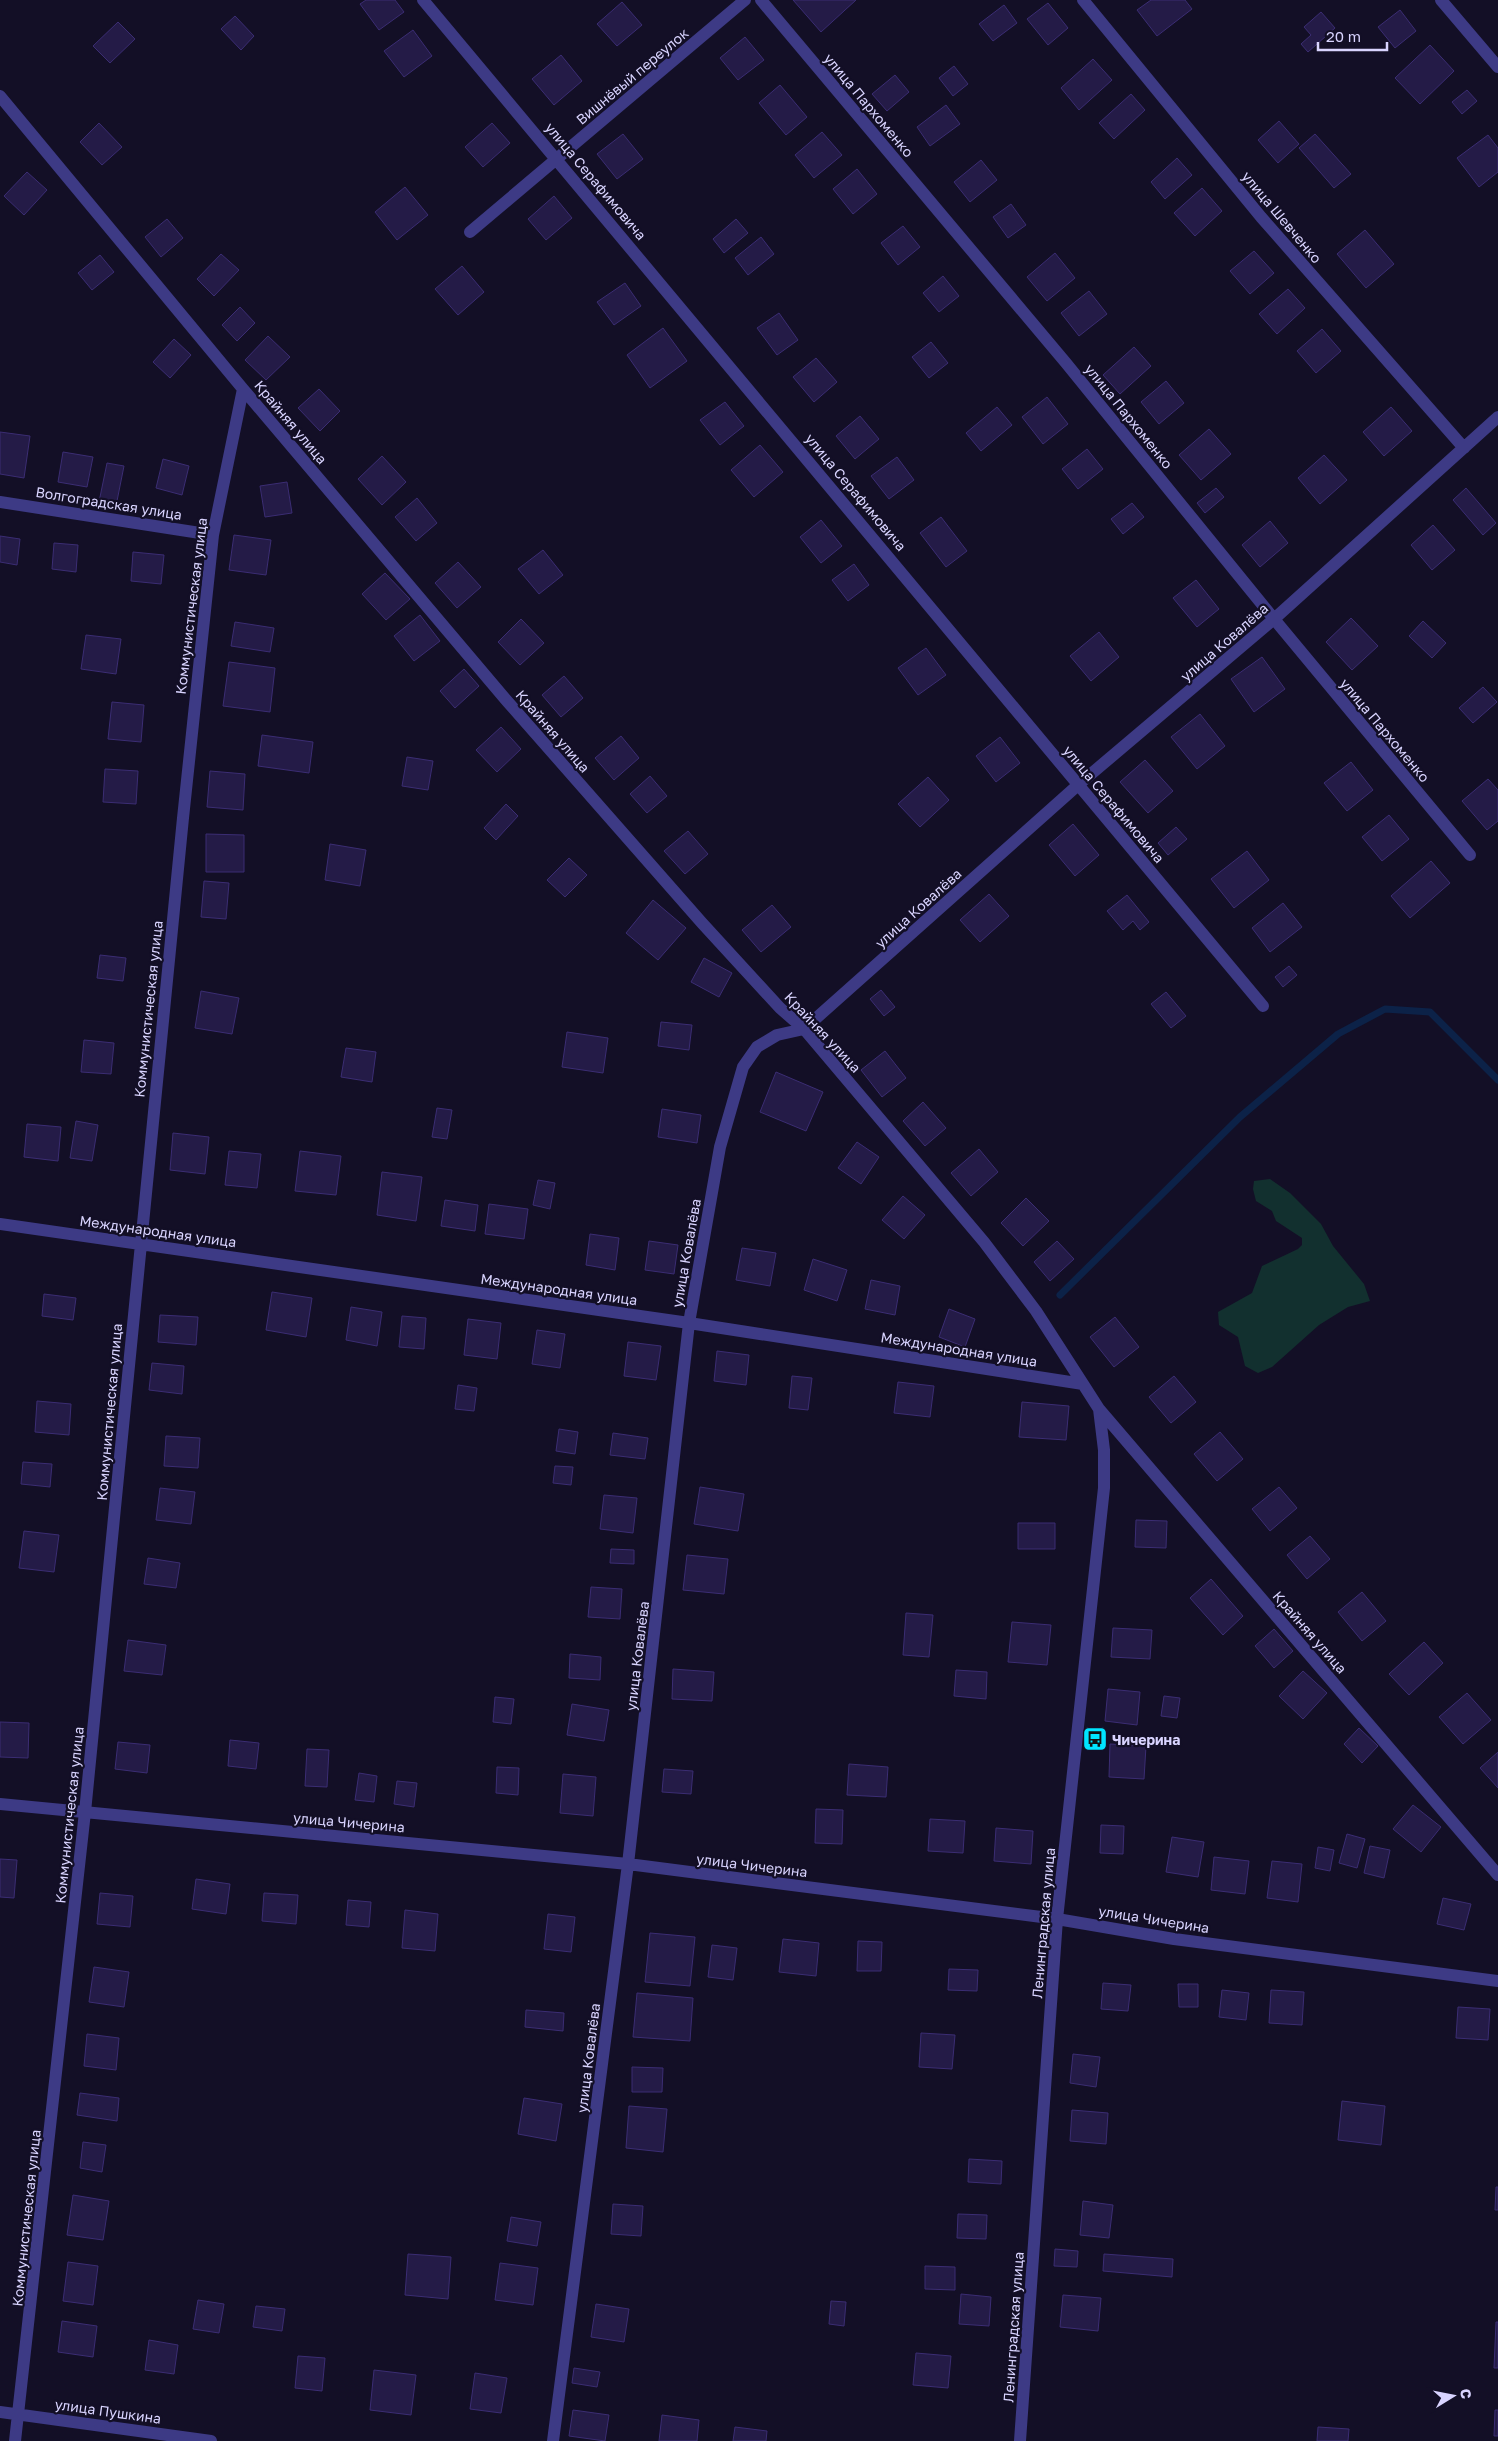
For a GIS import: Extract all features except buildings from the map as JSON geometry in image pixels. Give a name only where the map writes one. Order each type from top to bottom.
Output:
[{"type":"street","name":"улица Серафимовича","points":[[423,0],[558,159],[1263,1006]]},
{"type":"street","name":"Вишнёвый переулок","points":[[470,232],[746,0]]},
{"type":"street","name":"улица Пархоменко","points":[[761,0],[1066,363],[1274,619],[1470,855]]},
{"type":"street","name":"улица Шевченко","points":[[1083,0],[1261,217],[1464,448]]},
{"type":"street","points":[[1441,0],[1498,66]]},
{"type":"street","name":"Крайняя улица","points":[[0,96],[243,389],[606,815],[780,1008],[804,1029],[984,1242],[1036,1311],[1083,1384]]},
{"type":"street","name":"Коммунистическая улица","points":[[15,2441],[85,1812],[140,1243],[213,535],[243,389]]},
{"type":"street","name":"улица Ковалёва","points":[[553,2441],[628,1864],[689,1323],[720,1147],[744,1067],[757,1047],[777,1035],[804,1029],[1078,785],[1274,619],[1498,417]]},
{"type":"street","name":"Волгоградская улица","points":[[0,502],[213,535]]},
{"type":"street","name":"Международная улица","points":[[0,1224],[689,1323],[1083,1384]]},
{"type":"street","points":[[1083,1384],[1099,1409]]},
{"type":"street","name":"Крайняя улица","points":[[1099,1409],[1498,1875]]},
{"type":"street","name":"Ленинградская улица","points":[[1020,2441],[1057,1919],[1104,1488],[1104,1450],[1099,1409]]},
{"type":"street","name":"улица Чичерина","points":[[0,1804],[628,1864],[1057,1919],[1174,1939],[1498,1981]]},
{"type":"street","name":"улица Пушкина","points":[[0,2412],[212,2441]]},
{"type":"green space","points":[[1270,1179],[1290,1193],[1321,1224],[1333,1246],[1364,1284],[1370,1301],[1348,1307],[1319,1325],[1272,1367],[1258,1373],[1245,1366],[1238,1337],[1219,1325],[1218,1312],[1252,1293],[1262,1266],[1298,1249],[1302,1245],[1302,1238],[1276,1221],[1272,1211],[1256,1201],[1253,1189],[1254,1181]]},
{"type":"waterway","points":[[1060,1295],[1240,1117],[1338,1034],[1385,1009],[1430,1012],[1498,1080]]},
{"type":"place","name":"Чичерина","points":[[1095,1739]]}]
